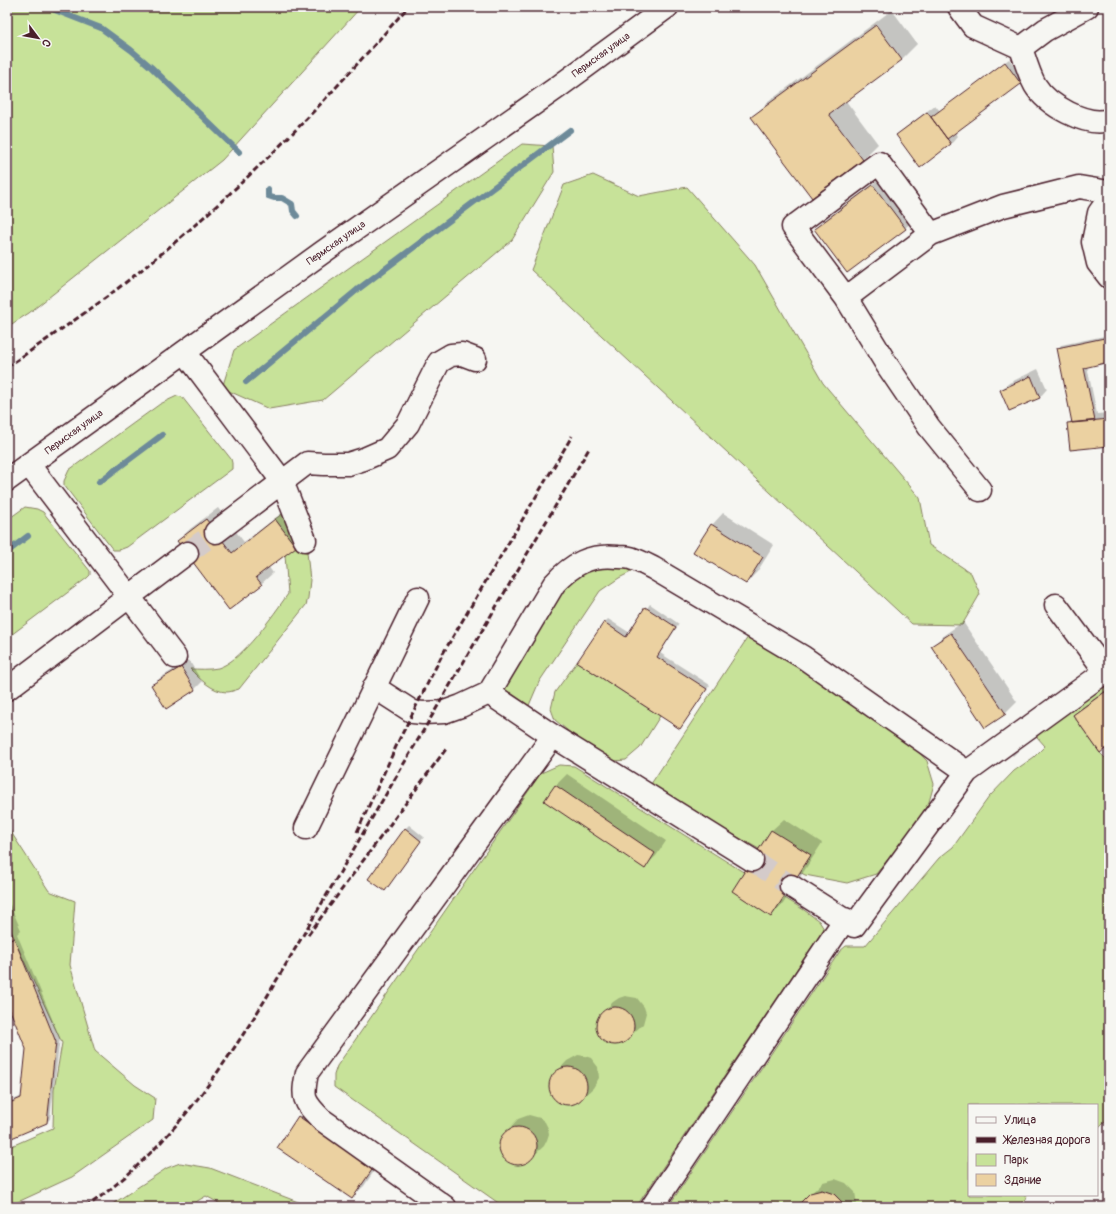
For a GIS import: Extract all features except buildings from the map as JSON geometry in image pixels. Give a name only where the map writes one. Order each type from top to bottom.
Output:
[{"type":"main road","name":"Пермская улица","points":[[7,480],[316,256],[558,86],[667,7]]},
{"type":"main road","points":[[958,7],[973,26],[1021,48],[1036,85],[1047,99],[1062,110],[1083,120],[1104,122],[1109,120]]},
{"type":"main road","points":[[1021,48],[1045,30],[1087,7]]},
{"type":"main road","points":[[931,234],[879,163],[793,227],[846,298],[887,365],[929,427],[980,490]]},
{"type":"main road","points":[[846,298],[931,234],[1003,206],[1079,187],[1109,192]]},
{"type":"main road","points":[[1109,199],[1099,213],[1093,242],[1098,263],[1109,277]]},
{"type":"main road","points":[[185,352],[282,481],[305,540]]},
{"type":"main road","points":[[216,532],[307,463],[348,464],[364,459],[387,448],[408,424],[439,362],[451,355],[462,354],[475,359]]},
{"type":"main road","points":[[29,465],[175,657]]},
{"type":"main road","points":[[7,689],[128,596],[187,554]]},
{"type":"main road","points":[[374,687],[413,712],[423,713],[444,712],[489,693],[554,584],[565,572],[578,564],[595,557],[612,556],[632,558],[653,568],[803,657],[967,772]]},
{"type":"main road","points":[[306,828],[418,598]]},
{"type":"main road","points":[[791,886],[854,926],[967,772],[1107,670],[1056,605]]},
{"type":"main road","points":[[489,693],[553,736],[752,860]]},
{"type":"main road","points":[[446,1207],[321,1119],[308,1106],[304,1095],[308,1073],[553,736]]},
{"type":"main road","points":[[652,1207],[845,919]]},
{"type":"green space","points":[[7,7],[361,7],[222,160],[29,313],[7,327]]},
{"type":"green space","points":[[522,144],[552,146],[554,172],[512,240],[323,400],[269,409],[222,388],[234,350]]},
{"type":"green space","points":[[593,175],[639,196],[687,187],[755,265],[823,383],[920,498],[929,545],[971,573],[980,594],[962,625],[912,624],[531,270],[564,185]]},
{"type":"green space","points":[[177,396],[182,397],[231,459],[232,469],[127,547],[119,550],[113,550],[64,485],[64,481],[69,470],[160,404]]},
{"type":"green space","points":[[25,507],[37,509],[43,512],[90,571],[90,575],[7,638],[7,520]]},
{"type":"green space","points":[[287,511],[292,512],[307,552],[310,580],[306,605],[239,689],[227,692],[216,690],[206,684],[190,669],[218,668],[227,664],[247,647],[288,594],[285,555],[275,519]]},
{"type":"green space","points":[[610,563],[632,567],[631,572],[600,591],[539,682],[527,710],[501,688],[556,598],[575,577]]},
{"type":"green space","points":[[748,637],[757,638],[910,743],[927,761],[934,784],[929,802],[914,827],[876,874],[847,883],[805,875],[649,787]]},
{"type":"green space","points":[[577,662],[660,716],[640,748],[626,760],[614,761],[573,735],[555,720],[551,709],[555,692]]},
{"type":"green space","points":[[1109,675],[1109,689],[1073,715],[1100,753],[1109,762],[1109,1117],[1098,1128],[1098,1104],[968,1104],[968,1196],[1027,1196],[1026,1199],[1017,1207],[668,1207],[840,951],[846,946],[865,946],[939,858],[953,847],[989,797],[1014,771],[1034,757],[1045,746],[1037,737],[1042,725]]},
{"type":"green space","points":[[559,765],[574,766],[804,910],[819,921],[824,929],[636,1207],[504,1207],[334,1087],[334,1075],[337,1066],[541,773]]},
{"type":"green space","points":[[7,826],[49,891],[75,901],[70,965],[95,1051],[135,1085],[155,1098],[153,1120],[72,1177],[7,1207],[7,1148],[53,1128],[54,1090],[62,1043],[7,924]]},
{"type":"green space","points":[[180,1163],[210,1168],[311,1207],[226,1207],[206,1196],[187,1207],[108,1207],[167,1168]]},
{"type":"waterway","points":[[47,7],[101,28],[131,50],[151,67],[239,152]]},
{"type":"waterway","points":[[246,382],[357,290],[570,130]]},
{"type":"waterway","points":[[268,189],[268,196],[282,198],[292,204],[293,211],[297,216]]},
{"type":"waterway","points":[[99,482],[162,435]]},
{"type":"waterway","points":[[7,552],[28,536]]},
{"type":"tunnel","points":[[187,553],[216,532]]},
{"type":"tunnel","points":[[752,860],[791,886]]},
{"type":"railway","points":[[7,367],[115,291],[179,239],[298,128],[408,7]]},
{"type":"railway","points":[[357,832],[399,740],[442,655],[572,436]]},
{"type":"railway","points":[[85,1207],[126,1176],[167,1136],[202,1093],[235,1047],[265,1000],[590,447]]},
{"type":"railway","points":[[308,935],[446,749]]}]
